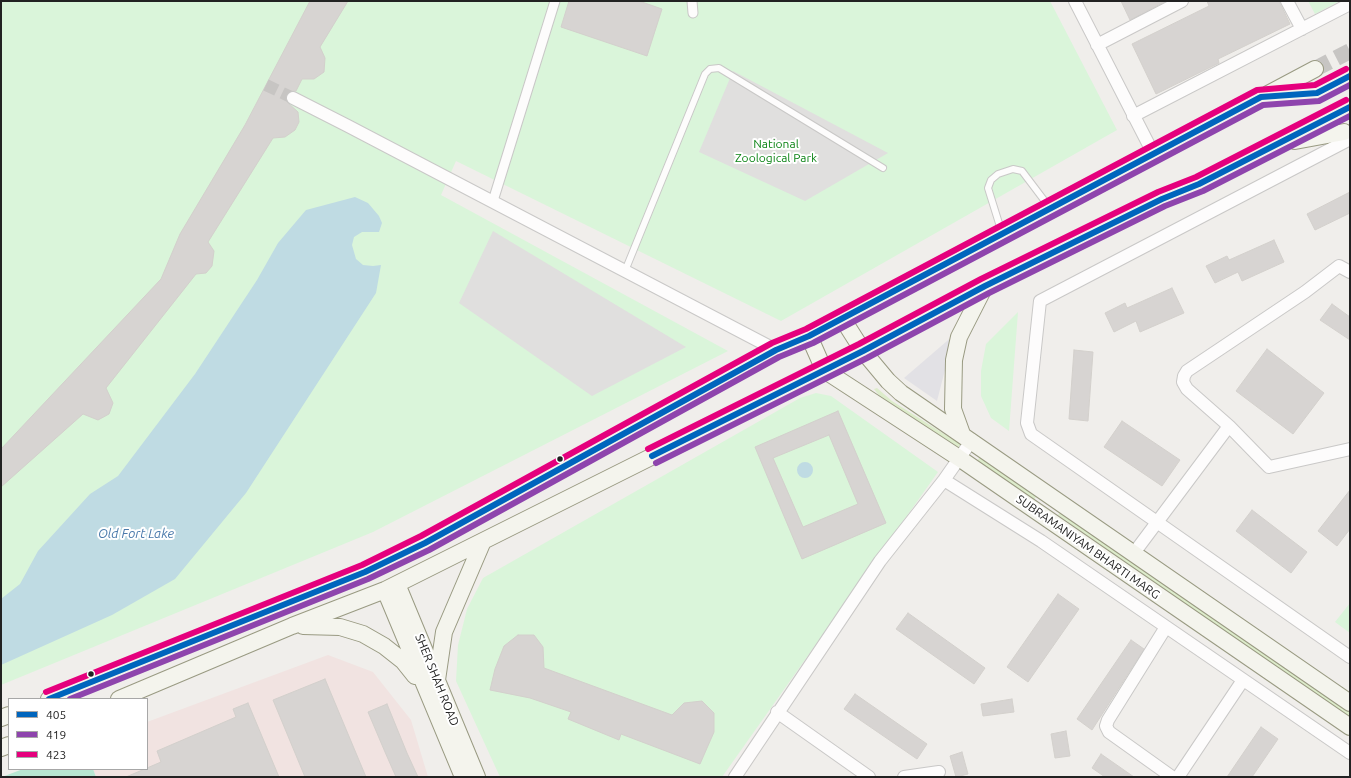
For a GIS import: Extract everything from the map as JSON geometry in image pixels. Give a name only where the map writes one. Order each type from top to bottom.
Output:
[{"type":"main road","points":[[51,698],[365,572],[432,539],[776,350],[809,336],[1153,153],[1315,69]]},
{"type":"main road","points":[[1261,97],[1317,93],[1350,76]]},
{"type":"main road","points":[[120,698],[292,626],[391,587],[863,351],[985,286],[1162,199],[1200,184],[1350,107]]},
{"type":"main road","points":[[1279,144],[1347,136]]},
{"type":"main road","points":[[967,437],[954,409],[954,360],[959,337],[985,286]]},
{"type":"main road","name":"SUBRAMANIYAM BHARTI MARG","points":[[842,318],[863,351],[888,381],[1350,703]]},
{"type":"main road","points":[[809,336],[824,370]]},
{"type":"main road","name":"SUBRAMANIYAM BHARTI MARG","points":[[824,370],[959,458],[1350,727]]},
{"type":"main road","points":[[437,681],[444,632],[483,541]]},
{"type":"main road","name":"SHER SHAH ROAD","points":[[391,587],[402,613],[437,681],[477,777]]},
{"type":"main road","name":"SHER SHAH ROAD","points":[[402,613],[431,701],[463,777]]},
{"type":"main road","points":[[292,626],[316,625],[340,627],[363,634],[384,646],[403,661],[418,680],[431,701]]},
{"type":"street","points":[[493,202],[555,1]]},
{"type":"street","points":[[692,1],[693,13]]},
{"type":"street","points":[[1075,1],[1153,153]]},
{"type":"street","points":[[1098,45],[1182,1]]},
{"type":"street","points":[[1288,1],[1302,29]]},
{"type":"street","points":[[1133,116],[1350,4]]},
{"type":"street","points":[[293,98],[776,350]]},
{"type":"street","points":[[1347,136],[1040,301],[1028,415],[1028,429],[1031,434],[1350,656]]},
{"type":"street","points":[[1350,272],[1339,266],[1305,292],[1187,372],[1184,376],[1183,382],[1187,389],[1229,426],[1269,467],[1350,449]]},
{"type":"street","points":[[1134,553],[1229,426]]},
{"type":"street","points":[[734,777],[880,561],[944,480],[959,458],[967,437]]},
{"type":"street","points":[[944,480],[1041,541],[1350,753]]},
{"type":"street","points":[[1166,627],[1108,720],[1106,726],[1109,732],[1172,777]]},
{"type":"street","points":[[1178,777],[1243,680]]},
{"type":"street","points":[[777,712],[869,777]]},
{"type":"street","points":[[904,777],[939,772]]},
{"type":"lane","points":[[625,271],[704,74],[710,69],[719,68],[883,168]]},
{"type":"lane","points":[[1002,234],[988,188],[991,180],[998,174],[1013,169],[1022,172],[1050,208]]},
{"type":"shaded area","points":[[733,71],[888,153],[805,201],[699,152]]},
{"type":"shaded area","points":[[493,231],[686,347],[592,396],[459,303]]},
{"type":"shaded area","points":[[954,335],[937,401],[904,378]]},
{"type":"shaded area","points":[[328,655],[373,672],[411,720],[428,777],[96,777],[93,770],[148,770],[148,722]]},
{"type":"green space","name":"National Zoological Park","points":[[1,1],[1050,1],[1117,130],[781,321],[456,161],[441,195],[728,351],[373,532],[1,685]]},
{"type":"green space","points":[[1308,1],[1340,1],[1315,14]]},
{"type":"green space","points":[[1018,312],[1009,431],[991,418],[981,396],[981,371],[986,344]]},
{"type":"green space","points":[[877,388],[892,401],[960,444],[960,448],[881,398],[874,389]]},
{"type":"green space","points":[[816,393],[831,396],[938,472],[722,777],[500,777],[456,681],[458,645],[467,609],[483,578],[800,398]]},
{"type":"green space","points":[[980,457],[1037,495],[1034,500],[977,461]]},
{"type":"green space","points":[[1061,511],[1350,710],[1350,719],[1058,515]]},
{"type":"green space","points":[[1350,603],[1350,633],[1335,622]]},
{"type":"green space","points":[[20,770],[93,770],[96,777],[2,777]]},
{"type":"water","name":"Old Fort Lake","points":[[355,197],[368,203],[379,216],[382,223],[379,232],[362,232],[354,237],[352,245],[356,259],[363,265],[381,265],[376,293],[246,493],[175,579],[112,615],[1,665],[1,599],[20,584],[38,551],[90,494],[118,476],[195,374],[257,280],[278,243],[306,210]]},
{"type":"water","points":[[805,462],[811,464],[813,470],[811,476],[805,478],[799,476],[797,470],[799,464]]},
{"type":"building","points":[[310,1],[348,1],[320,47],[325,58],[324,72],[314,79],[302,79],[296,91],[292,91],[287,94],[287,102],[298,112],[299,122],[295,130],[285,137],[273,138],[208,242],[214,251],[212,266],[206,273],[196,274],[106,388],[113,403],[109,414],[98,420],[83,414],[1,487],[1,449],[161,279],[180,234],[245,125]]},
{"type":"building","points":[[569,1],[639,1],[662,9],[647,56],[561,27]]},
{"type":"building","points":[[1121,1],[1166,1],[1130,20]]},
{"type":"building","points":[[1207,1],[1279,1],[1290,24],[1218,59],[1219,63],[1156,94],[1132,44],[1209,6]]},
{"type":"building","points":[[1350,192],[1350,213],[1315,230],[1307,214]]},
{"type":"building","points":[[1274,240],[1284,262],[1242,281],[1238,272],[1215,283],[1206,266],[1227,256],[1229,260]]},
{"type":"building","points":[[1172,288],[1184,313],[1140,332],[1136,321],[1114,332],[1105,313],[1125,303],[1127,308]]},
{"type":"building","points":[[1332,304],[1350,317],[1350,340],[1320,320]]},
{"type":"building","points":[[1267,349],[1324,393],[1293,434],[1236,391]]},
{"type":"building","points":[[1074,350],[1093,352],[1088,421],[1069,419]]},
{"type":"building","points":[[838,411],[886,523],[802,559],[755,447]],"holes":[[[829,435],[858,504],[803,527],[773,458]]]},
{"type":"building","points":[[1122,421],[1180,460],[1162,486],[1104,447]]},
{"type":"building","points":[[1350,490],[1350,529],[1337,546],[1318,531]]},
{"type":"building","points":[[1252,510],[1307,552],[1291,573],[1236,531]]},
{"type":"building","points":[[1058,594],[1079,609],[1028,682],[1007,667]]},
{"type":"building","points":[[908,613],[985,668],[974,684],[896,629]]},
{"type":"building","points":[[518,635],[534,635],[543,647],[544,668],[672,715],[684,703],[702,701],[714,713],[714,732],[700,764],[621,734],[619,740],[568,719],[571,712],[530,698],[490,690],[495,669],[504,646]]},
{"type":"building","points":[[1131,640],[1144,649],[1092,730],[1077,719]]},
{"type":"building","points":[[325,679],[366,777],[305,777],[273,700]]},
{"type":"building","points":[[855,694],[927,744],[917,759],[844,709]]},
{"type":"building","points":[[1012,699],[1014,712],[983,716],[981,704]]},
{"type":"building","points":[[248,703],[279,777],[126,777],[142,770],[148,770],[148,768],[161,762],[157,751],[236,717],[233,709]]},
{"type":"building","points":[[387,704],[418,777],[396,777],[368,712]]},
{"type":"building","points":[[1261,727],[1278,739],[1252,777],[1227,777]]},
{"type":"building","points":[[1066,731],[1070,756],[1055,758],[1051,734]]},
{"type":"building","points":[[962,752],[968,774],[956,777],[950,756]]},
{"type":"building","points":[[1101,754],[1134,777],[1105,777],[1092,768]]},
{"type":"tunnel","points":[[1315,69],[1350,51]]},
{"type":"tunnel","points":[[266,85],[293,98]]},
{"type":"transit line","name":"423","points":[[46,692],[362,565],[421,536],[772,343],[806,329],[1257,90],[1315,85],[1346,69]]},
{"type":"transit line","name":"405","points":[[51,698],[365,572],[425,543],[776,350],[809,336],[1261,97],[1317,93],[1350,76]]},
{"type":"transit line","name":"419","points":[[72,698],[368,579],[429,550],[779,357],[813,343],[1263,105],[1319,101],[1350,85]]},
{"type":"transit line","name":"423","points":[[648,449],[859,344],[981,279],[1158,192],[1196,177],[1346,100]]},
{"type":"transit line","name":"405","points":[[652,456],[863,351],[985,286],[1162,199],[1199,184],[1350,107]]},
{"type":"transit line","name":"419","points":[[656,463],[867,358],[989,293],[1165,206],[1203,191],[1350,116]]}]
